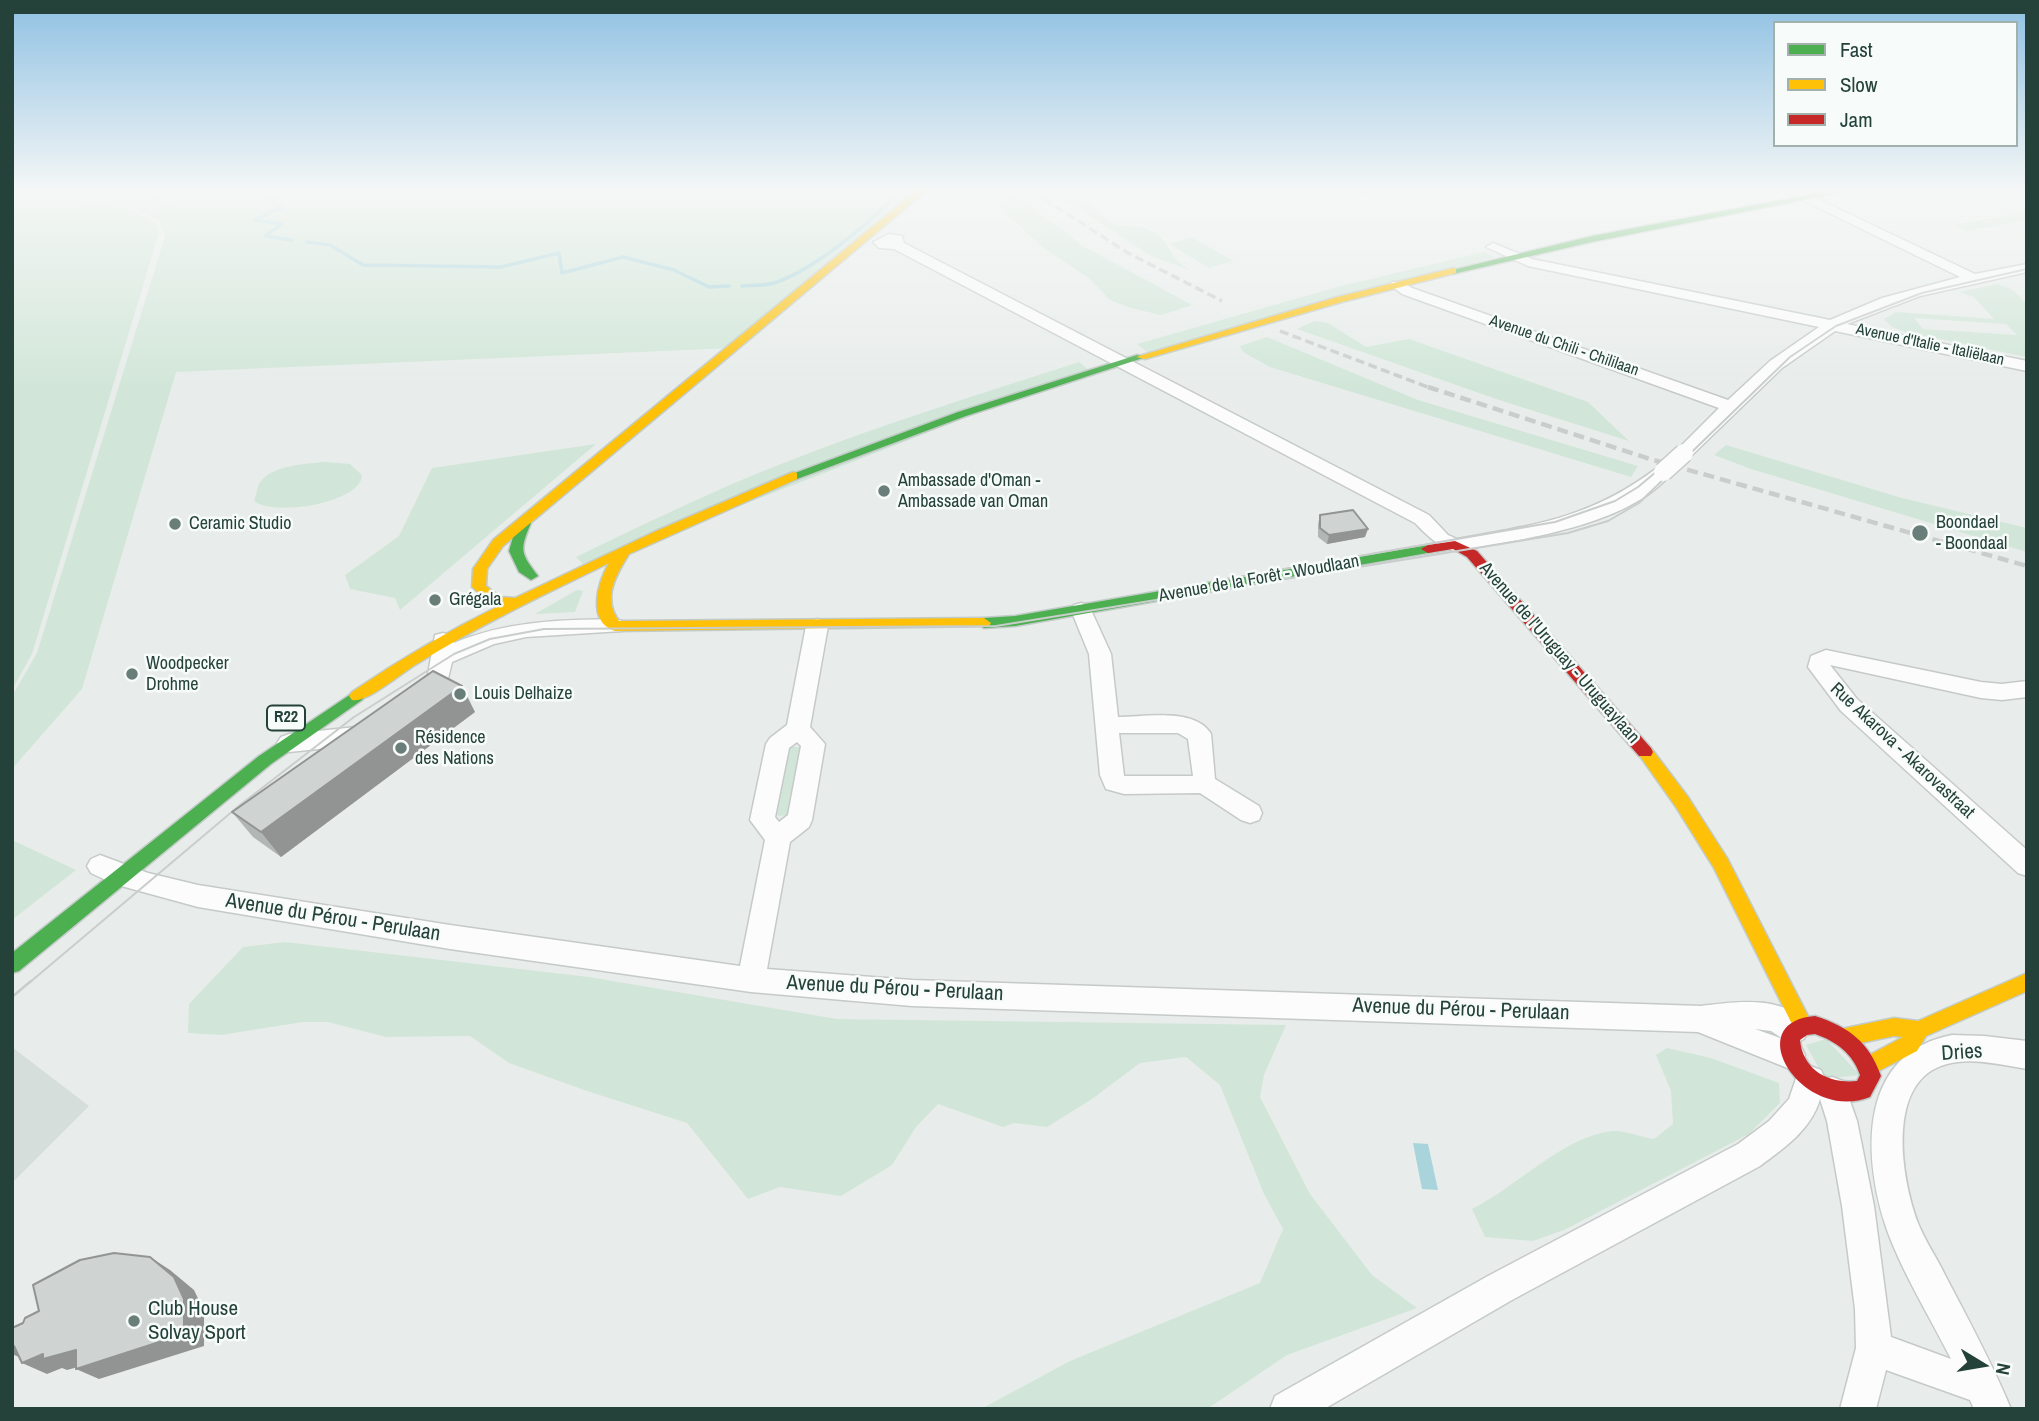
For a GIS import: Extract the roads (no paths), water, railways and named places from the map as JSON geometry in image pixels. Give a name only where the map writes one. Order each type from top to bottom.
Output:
[{"type":"main road","points":[[844,256],[498,543],[484,559],[477,582],[479,587],[496,601],[519,603],[760,490],[837,459],[1122,363],[1284,315],[1515,256]]},
{"type":"main road","points":[[1295,295],[1455,256]]},
{"type":"main road","points":[[1078,359],[1127,344]]},
{"type":"main road","points":[[524,523],[512,549],[515,560],[536,573]]},
{"type":"main road","name":"Avenue de la Forêt - Woudlaan","points":[[615,626],[976,625],[1082,610],[1279,573],[1455,545]]},
{"type":"main road","name":"Avenue de l'Uruguay - Uruguaylaan","points":[[1455,545],[1472,554],[1607,705],[1657,766],[1709,842],[1806,1056]]},
{"type":"main road","points":[[615,626],[604,613],[600,601],[611,570],[622,554]]},
{"type":"main road","points":[[472,604],[536,573]]},
{"type":"main road","points":[[519,603],[536,573]]},
{"type":"main road","name":"R22","points":[[12,965],[105,868],[289,743],[519,603]]},
{"type":"main road","points":[[1846,1037],[1894,1027],[1919,1030],[2026,982]]},
{"type":"main road","points":[[1823,1027],[1846,1037],[1865,1056],[1870,1066],[1871,1076],[1863,1090],[1854,1094],[1806,1056],[1823,1027]]},
{"type":"main road","points":[[1870,1066],[1910,1044],[1919,1030]]},
{"type":"street","name":"Avenue de l'Uruguay - Uruguaylaan","points":[[918,256],[1422,519],[1441,539],[1455,545]]},
{"type":"street","points":[[1927,256],[1973,278],[2027,268]]},
{"type":"street","name":"Avenue d'Italie - Italiëlaan","points":[[1512,257],[2027,366]]},
{"type":"street","name":"Avenue de la Forêt - Woudlaan","points":[[1455,545],[1553,528],[1589,518],[1624,501],[1663,472],[1787,356],[1832,326],[1897,298],[1973,278]]},
{"type":"street","name":"Avenue du Chili - Chililaan","points":[[1397,285],[1732,407]]},
{"type":"street","points":[[1082,610],[1100,654],[1107,725],[1112,775],[1115,782],[1125,785],[1195,785],[1202,782],[1205,775],[1199,734],[1192,728],[1182,725],[1107,725]]},
{"type":"street","name":"Avenue de la Forêt - Woudlaan","points":[[442,649],[522,628],[615,626]]},
{"type":"street","points":[[778,837],[762,820],[778,744],[797,729],[817,626]]},
{"type":"street","points":[[402,712],[436,689],[442,649]]},
{"type":"street","name":"Rue Akarova - Akarovastraat","points":[[2027,689],[1993,692],[1840,659],[1826,657],[1819,661],[1819,667],[1826,678],[1849,705],[2027,866]]},
{"type":"street","points":[[289,743],[368,735],[379,727]]},
{"type":"street","points":[[751,980],[778,837],[800,820],[813,744],[797,729]]},
{"type":"street","points":[[1202,782],[1250,813]]},
{"type":"street","name":"Avenue du Pérou - Perulaan","points":[[105,868],[159,888],[198,897],[450,937],[751,980],[912,993],[1701,1019],[1725,1031],[1806,1056]]},
{"type":"street","name":"Dries","points":[[1987,1396],[1902,1223],[1887,1153],[1890,1103],[1898,1083],[1915,1065],[1945,1050],[1973,1048],[2027,1055]]},
{"type":"street","points":[[1806,1056],[1842,1121],[1858,1206],[1872,1309],[1874,1348],[1858,1409]]},
{"type":"street","points":[[1288,1409],[1500,1288],[1749,1155],[1780,1132],[1802,1107],[1806,1056]]},
{"type":"street","points":[[1874,1348],[1964,1382],[1987,1396]]},
{"type":"water","points":[[1413,1143],[1428,1144],[1438,1190],[1422,1189]]},
{"type":"waterway","points":[[349,256],[363,265],[501,267],[545,256]]},
{"type":"waterway","points":[[559,256],[562,273],[623,257],[674,270],[709,287],[729,286]]},
{"type":"waterway","points":[[742,286],[774,283],[790,277],[824,256]]},
{"type":"tram line","points":[[29,983],[240,805],[354,717],[454,654],[490,639],[544,629],[996,626],[1568,533],[1608,521],[1639,503],[1790,357],[1836,326],[1922,293],[2027,269]]},
{"type":"tram line","points":[[1215,581],[1555,522],[1615,501],[1638,487],[1669,461]]},
{"type":"tram line","points":[[12,997],[31,981]]},
{"type":"railway","points":[[1134,256],[1222,301]]},
{"type":"railway","points":[[1280,331],[1433,389]]},
{"type":"railway","points":[[1428,387],[1650,459],[2027,566]]},
{"type":"place","name":"Ambassade d'Oman - Ambassade van Oman","points":[[884,491]]},
{"type":"place","name":"Ceramic Studio","points":[[175,524]]},
{"type":"place","name":"Boondael - Boondaal","points":[[1920,533]]},
{"type":"place","name":"Grégala","points":[[435,600]]},
{"type":"place","name":"Woodpecker Drohme","points":[[132,674]]},
{"type":"place","name":"Louis Delhaize","points":[[460,694]]},
{"type":"place","name":"Résidence des Nations","points":[[401,748]]},
{"type":"place","name":"Club House Solvay Sport","points":[[134,1321]]}]
